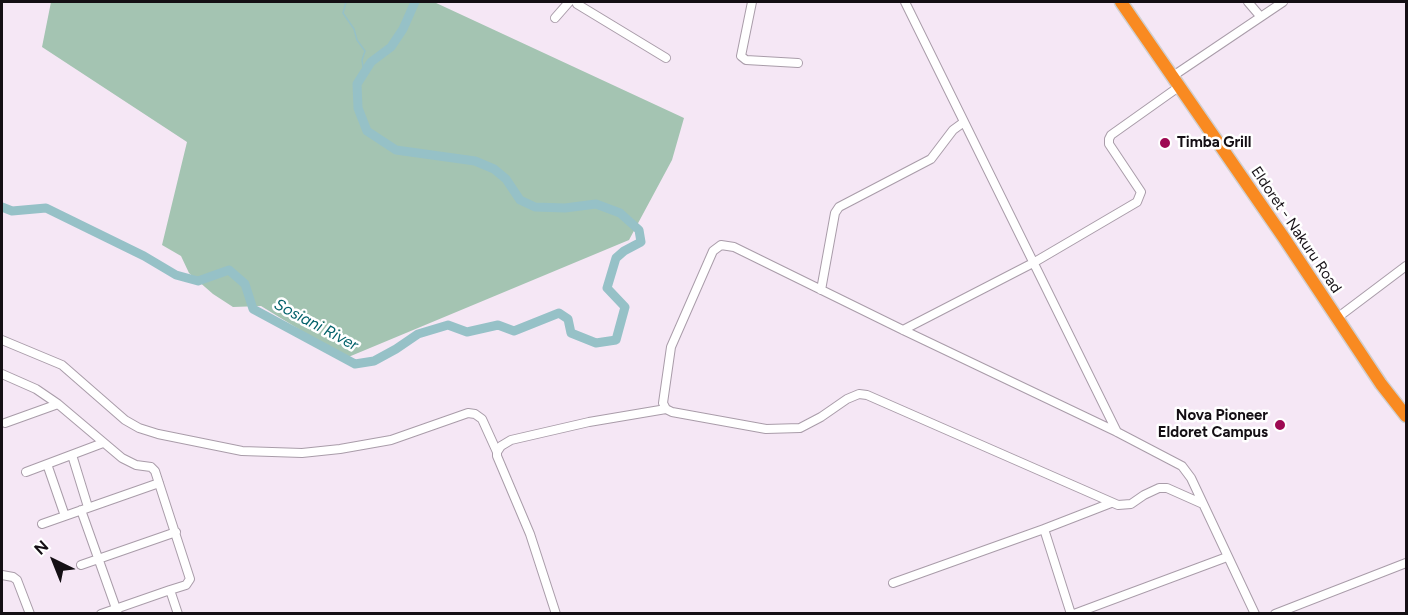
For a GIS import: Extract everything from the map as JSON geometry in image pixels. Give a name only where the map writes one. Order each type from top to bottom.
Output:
[{"type":"highway","name":"Eldoret - Nakuru Road","points":[[1121,2],[1381,384],[1407,416]]},
{"type":"street","points":[[555,18],[569,2]]},
{"type":"street","points":[[576,2],[666,58]]},
{"type":"street","points":[[752,2],[741,56],[746,60],[798,63]]},
{"type":"street","points":[[905,2],[1117,432]]},
{"type":"street","points":[[1248,2],[1260,16]]},
{"type":"street","points":[[903,330],[1033,263],[1137,202],[1141,192],[1108,139],[1176,81],[1260,16],[1283,2]]},
{"type":"street","points":[[821,290],[838,207],[932,159],[953,130],[964,122]]},
{"type":"street","points":[[666,409],[663,403],[671,347],[709,258],[716,247],[725,244],[734,247],[1117,432],[1182,466],[1191,478],[1255,614]]},
{"type":"street","points":[[1337,318],[1407,266]]},
{"type":"street","points":[[2,340],[62,365],[125,420],[139,428],[242,451],[302,453],[340,449],[391,440],[468,413],[475,414],[482,419],[497,452],[530,534],[556,614]]},
{"type":"street","points":[[2,374],[36,389],[58,404],[122,458],[136,465],[151,467],[155,471],[190,579],[186,585],[117,611],[101,614]]},
{"type":"street","points":[[497,452],[501,446],[511,440],[589,422],[666,409],[766,429],[800,428],[847,399],[859,394],[867,394],[1118,506],[1131,504],[1159,488],[1167,488],[1203,504]]},
{"type":"street","points":[[5,423],[58,404]]},
{"type":"street","points":[[26,472],[103,442]]},
{"type":"street","points":[[72,455],[99,558],[117,611]]},
{"type":"street","points":[[47,464],[65,516]]},
{"type":"street","points":[[42,524],[159,483]]},
{"type":"street","points":[[893,583],[1111,503]]},
{"type":"street","points":[[1044,529],[1073,614],[1227,557]]},
{"type":"street","points":[[81,565],[176,532]]},
{"type":"street","points":[[1275,614],[1407,563]]},
{"type":"street","points":[[2,575],[13,577],[16,580],[30,614]]},
{"type":"street","points":[[170,590],[178,614]]},
{"type":"green space","points":[[51,2],[434,2],[684,118],[672,160],[629,240],[346,358],[261,306],[233,307],[213,294],[189,273],[181,256],[162,245],[187,142],[42,47]]},
{"type":"waterway","points":[[346,2],[343,13],[365,51],[362,60],[364,73]]},
{"type":"waterway","name":"Sosiani River","points":[[2,207],[12,211],[46,208],[144,256],[176,275],[198,281],[229,270],[245,284],[253,309],[355,364],[374,361],[418,334],[448,325],[467,332],[498,325],[514,331],[559,313],[568,319],[571,333],[596,343],[616,340],[625,307],[607,288],[616,258],[641,242],[639,230],[620,213],[596,204],[565,208],[535,207],[520,200],[506,179],[494,169],[475,161],[396,150],[367,131],[358,108],[357,84],[371,62],[391,47],[403,29],[415,2]]},
{"type":"place","name":"Timba Grill","points":[[1165,143]]},
{"type":"place","name":"Nova Pioneer Eldoret Campus","points":[[1280,425]]}]
